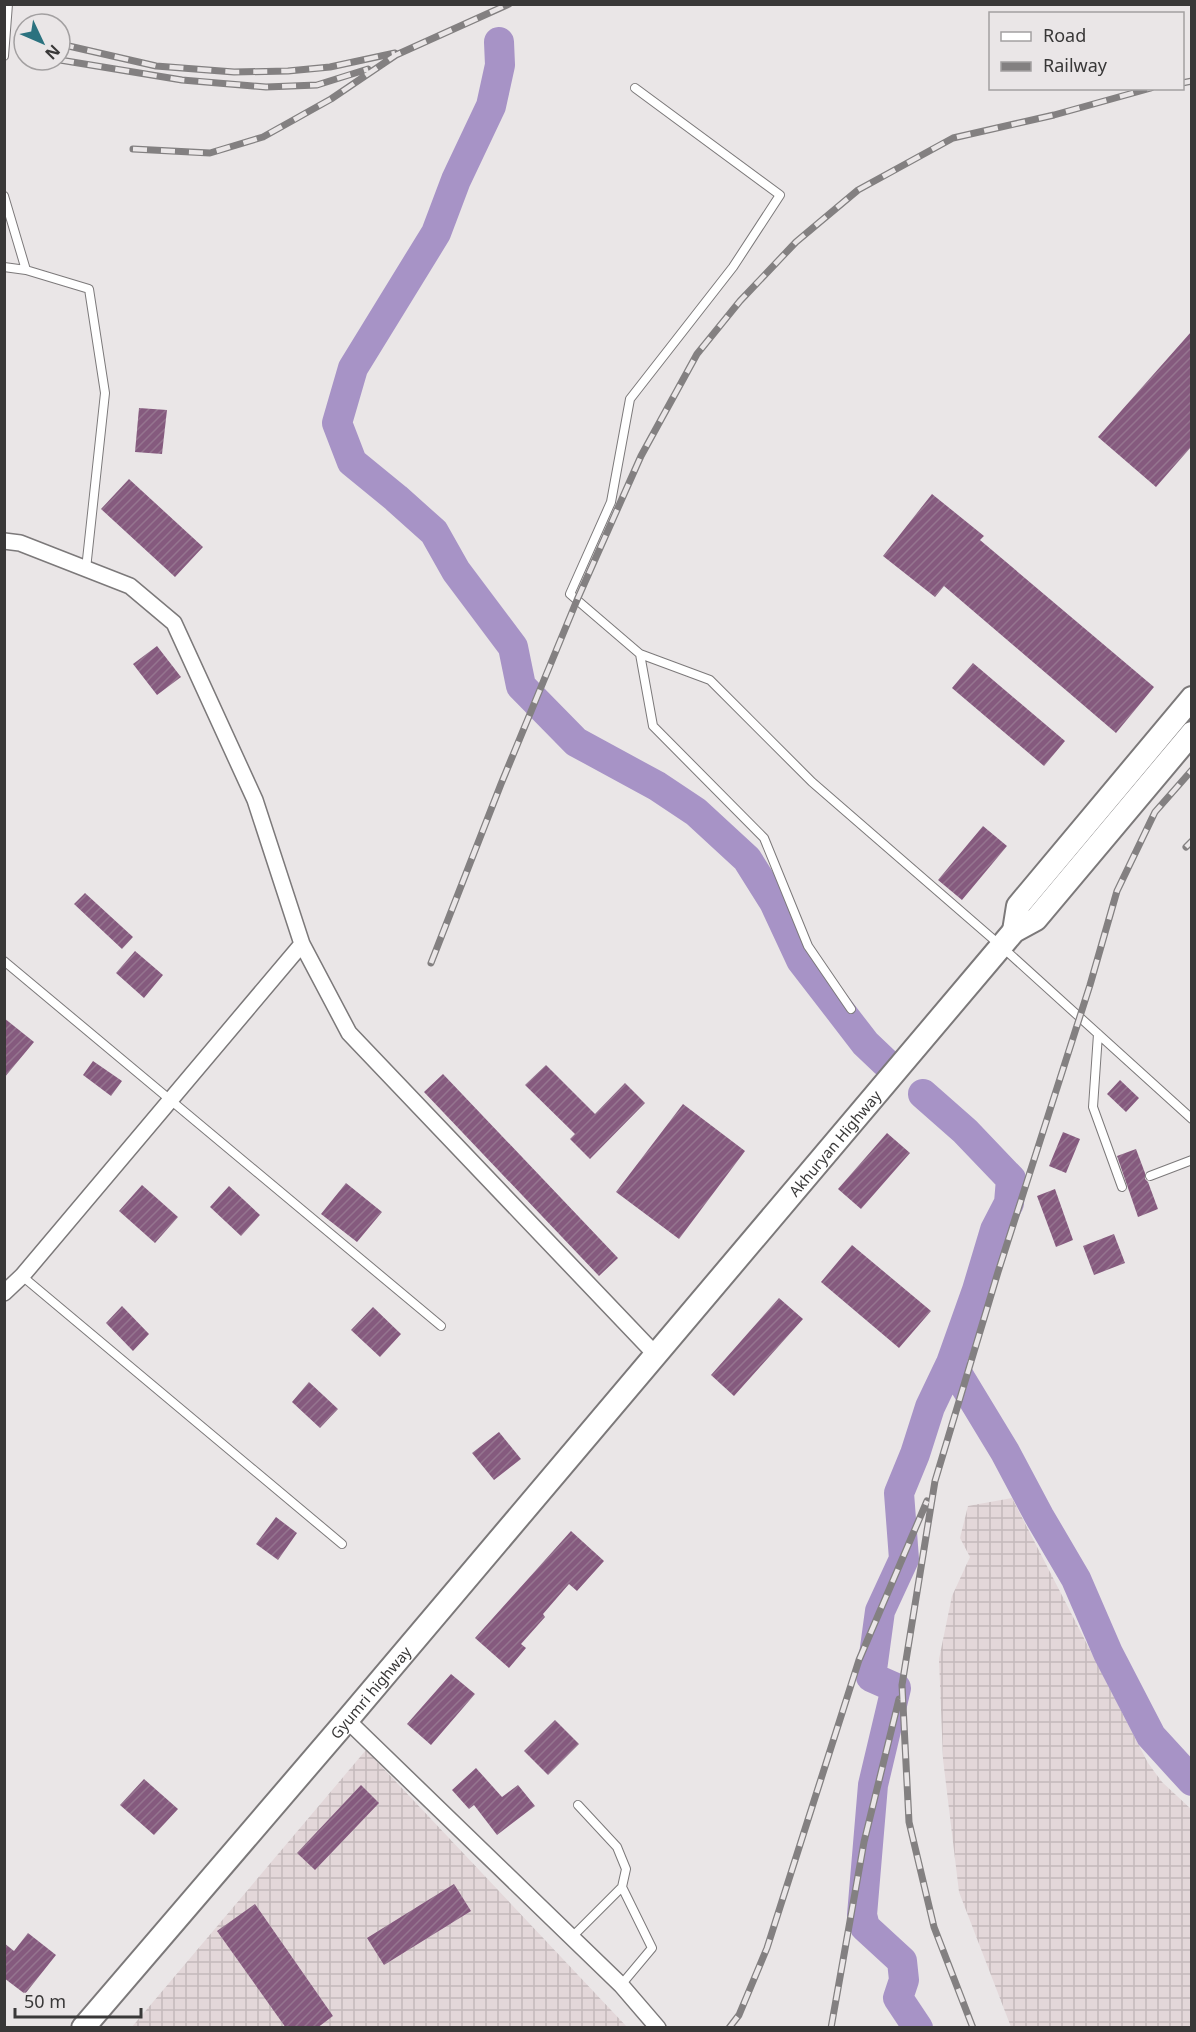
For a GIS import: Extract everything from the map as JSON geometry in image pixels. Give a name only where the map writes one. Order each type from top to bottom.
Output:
[{"type":"main road","name":"Akhuryan Highway","points":[[1008,938],[1018,906],[1191,698]]},
{"type":"main road","name":"Akhuryan Highway","points":[[656,1355],[1008,938],[1036,919],[1191,733]]},
{"type":"main road","name":"Gyumri highway","points":[[83,2028],[656,1355]]},
{"type":"street","points":[[4,541],[20,543],[130,586],[174,623],[255,800],[302,944],[349,1034],[656,1355]]},
{"type":"street","points":[[4,1293],[22,1276],[302,944]]},
{"type":"street","points":[[346,1720],[621,1985],[658,2028]]},
{"type":"lane","points":[[4,56],[8,4]]},
{"type":"lane","points":[[634,88],[780,195],[733,267],[630,399],[611,502],[570,594],[640,654],[710,680],[812,782],[1008,938],[1098,1034],[1191,1119]]},
{"type":"lane","points":[[4,196],[26,270]]},
{"type":"lane","points":[[4,267],[26,270],[89,289],[105,393],[86,569]]},
{"type":"lane","points":[[640,654],[653,726],[764,838],[808,946],[850,1009]]},
{"type":"lane","points":[[4,961],[441,1326]]},
{"type":"lane","points":[[1098,1034],[1093,1107],[1122,1187]]},
{"type":"lane","points":[[1150,1176],[1191,1160]]},
{"type":"lane","points":[[22,1276],[342,1544]]},
{"type":"lane","points":[[572,1937],[622,1887],[626,1869],[617,1847],[578,1805]]},
{"type":"lane","points":[[621,1985],[652,1948],[622,1887]]},
{"type":"shaded area","points":[[1012,1498],[1148,1763],[1162,1782],[1191,1809],[1191,2027],[1011,2027],[959,1892],[943,1759],[939,1659],[952,1596],[970,1557],[960,1538],[968,1506]]},
{"type":"shaded area","points":[[366,1750],[627,2027],[131,2028]]},
{"type":"building","points":[[1191,332],[1191,447],[1156,487],[1098,437]]},
{"type":"building","points":[[139,408],[167,410],[162,454],[135,452]]},
{"type":"building","points":[[129,479],[203,547],[175,577],[101,509]]},
{"type":"building","points":[[932,494],[984,536],[980,540],[1154,687],[1116,733],[944,586],[935,597],[883,556]]},
{"type":"building","points":[[157,646],[181,677],[157,695],[133,664]]},
{"type":"building","points":[[973,663],[1065,741],[1044,766],[952,688]]},
{"type":"building","points":[[983,826],[1007,846],[962,900],[938,880]]},
{"type":"building","points":[[85,893],[133,937],[122,949],[74,904]]},
{"type":"building","points":[[135,951],[163,975],[144,998],[116,973]]},
{"type":"building","points":[[4,1018],[34,1042],[4,1078]]},
{"type":"building","points":[[93,1061],[122,1081],[111,1096],[83,1075]]},
{"type":"building","points":[[546,1065],[595,1114],[625,1083],[645,1103],[590,1159],[570,1139],[575,1134],[525,1085]]},
{"type":"building","points":[[443,1074],[618,1258],[599,1276],[424,1092]]},
{"type":"building","points":[[1120,1080],[1139,1098],[1126,1112],[1107,1094]]},
{"type":"building","points":[[683,1104],[745,1151],[679,1239],[616,1192]]},
{"type":"building","points":[[1063,1132],[1080,1139],[1066,1173],[1049,1166]]},
{"type":"building","points":[[887,1133],[910,1153],[861,1209],[838,1189]]},
{"type":"building","points":[[1136,1149],[1145,1179],[1158,1209],[1138,1217],[1117,1156]]},
{"type":"building","points":[[346,1183],[382,1212],[357,1242],[321,1214]]},
{"type":"building","points":[[142,1185],[178,1217],[155,1243],[119,1211]]},
{"type":"building","points":[[229,1186],[260,1215],[241,1236],[210,1207]]},
{"type":"building","points":[[1055,1189],[1073,1240],[1056,1247],[1037,1196]]},
{"type":"building","points":[[1114,1234],[1125,1263],[1094,1275],[1083,1246]]},
{"type":"building","points":[[852,1245],[931,1311],[899,1348],[821,1282]]},
{"type":"building","points":[[779,1298],[803,1319],[734,1396],[711,1375]]},
{"type":"building","points":[[122,1306],[149,1334],[133,1351],[106,1323]]},
{"type":"building","points":[[373,1307],[401,1334],[380,1357],[351,1330]]},
{"type":"building","points":[[309,1382],[338,1409],[320,1428],[292,1402]]},
{"type":"building","points":[[499,1432],[521,1459],[494,1480],[472,1453]]},
{"type":"building","points":[[276,1517],[297,1533],[278,1560],[256,1544]]},
{"type":"building","points":[[571,1531],[604,1561],[577,1591],[569,1584],[543,1614],[545,1617],[521,1644],[526,1648],[509,1668],[475,1638]]},
{"type":"building","points":[[451,1674],[475,1694],[431,1745],[407,1724]]},
{"type":"building","points":[[555,1720],[579,1744],[548,1775],[524,1751]]},
{"type":"building","points":[[476,1768],[502,1797],[518,1785],[535,1806],[497,1835],[474,1805],[469,1809],[452,1790]]},
{"type":"building","points":[[144,1779],[178,1809],[154,1835],[120,1805]]},
{"type":"building","points":[[361,1785],[379,1803],[315,1870],[297,1853]]},
{"type":"building","points":[[454,1884],[471,1911],[384,1965],[367,1938]]},
{"type":"building","points":[[255,1904],[333,2016],[317,2028],[286,2028],[217,1931]]},
{"type":"building","points":[[28,1933],[56,1955],[25,1994],[4,1978],[4,1943],[14,1951]]},
{"type":"waterway","points":[[499,42],[500,65],[491,106],[456,180],[436,233],[353,368],[337,423],[352,462],[434,532],[456,571],[513,647],[521,686],[576,742],[657,786],[696,812],[747,859],[774,902],[801,960],[865,1043],[885,1062]]},
{"type":"waterway","points":[[918,2028],[898,1998],[904,1980],[902,1961],[865,1927],[862,1915],[873,1785],[896,1688],[871,1677],[880,1611],[904,1559],[899,1493],[915,1454],[930,1407],[951,1363],[995,1230],[1009,1203],[1011,1179],[965,1131],[923,1094]]},
{"type":"waterway","points":[[951,1363],[1005,1452],[1076,1579],[1108,1653],[1151,1736],[1192,1781]]},
{"type":"railway","points":[[133,149],[210,153],[263,137],[331,99],[396,55],[509,4]]},
{"type":"railway","points":[[72,47],[156,66],[234,72],[288,71],[330,67],[395,53]]},
{"type":"railway","points":[[72,62],[182,80],[266,87],[317,85],[368,69]]},
{"type":"railway","points":[[1184,83],[1192,81]]},
{"type":"railway","points":[[431,963],[501,784],[577,600],[641,456],[697,354],[740,301],[796,242],[858,190],[953,138],[1054,115],[1144,90]]},
{"type":"railway","points":[[973,2028],[934,1927],[909,1822],[902,1685],[935,1481],[998,1272],[1090,985],[1117,891],[1155,812],[1192,770]]},
{"type":"railway","points":[[1186,847],[1192,841]]},
{"type":"railway","points":[[729,2028],[739,2015],[767,1948],[859,1660],[927,1501]]},
{"type":"railway","points":[[831,2028],[864,1842],[899,1699]]}]
